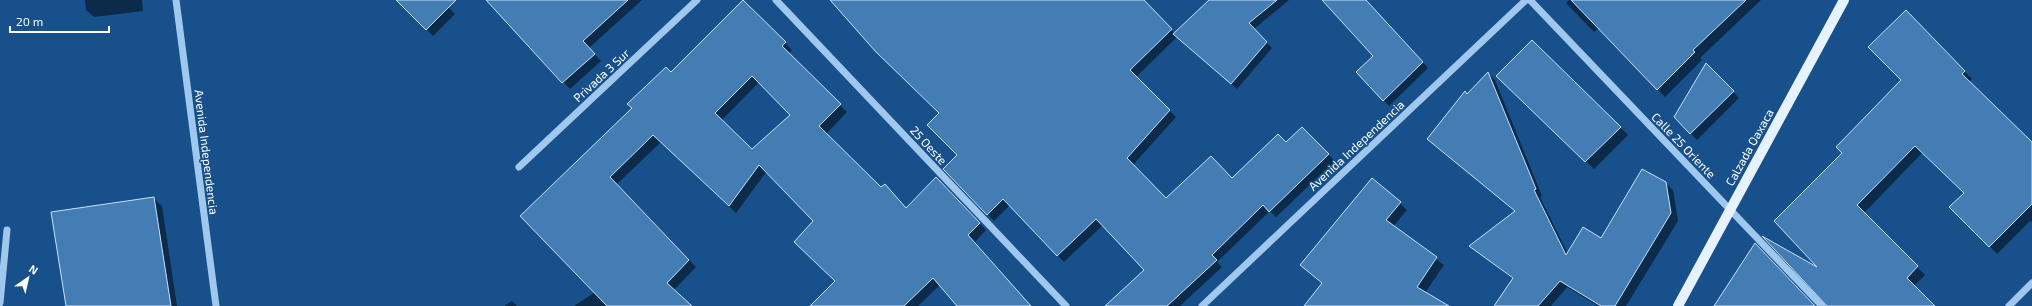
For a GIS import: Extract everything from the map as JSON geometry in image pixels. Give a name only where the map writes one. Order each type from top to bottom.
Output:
[{"type":"main road","name":"Calzada Oaxaca","points":[[1678,306],[1844,0]]},
{"type":"street","name":"Avenida Independencia","points":[[176,0],[216,306]]},
{"type":"street","name":"Privada 3 Sur","points":[[519,167],[697,0]]},
{"type":"street","name":"25 Oeste","points":[[776,0],[1066,306]]},
{"type":"street","name":"Avenida Independencia","points":[[1202,306],[1526,0]]},
{"type":"street","name":"Calle 25 Oriente","points":[[1530,0],[1822,306]]},
{"type":"street","points":[[0,303],[7,230]]},
{"type":"street","points":[[2009,306],[2032,283]]},
{"type":"building","points":[[396,0],[456,0],[426,30]]},
{"type":"building","points":[[486,0],[628,0],[583,41],[595,54],[562,83]]},
{"type":"building","points":[[743,0],[786,42],[782,46],[841,104],[819,126],[881,187],[885,184],[906,208],[936,177],[980,223],[968,235],[1031,306],[957,306],[933,278],[904,306],[810,306],[835,281],[794,242],[813,221],[759,165],[729,206],[653,135],[610,177],[689,260],[667,283],[692,306],[607,306],[520,216],[632,108],[627,104],[666,67],[671,72]],"holes":[[[752,76],[790,115],[752,149],[715,113]]]},
{"type":"building","points":[[830,0],[1144,0],[1172,29],[1130,70],[1170,110],[1127,158],[1166,198],[1211,156],[1232,178],[1278,134],[1286,142],[1302,127],[1329,154],[1269,212],[1263,205],[1212,255],[1217,260],[1167,306],[1105,306],[1144,270],[1096,219],[1057,256],[1003,199],[987,215],[943,169],[957,155],[927,125],[939,113],[876,52]]},
{"type":"building","points":[[1209,0],[1277,0],[1249,23],[1267,42],[1231,84],[1173,34]]},
{"type":"building","points":[[1322,0],[1366,0],[1423,62],[1383,101],[1356,72],[1373,56]]},
{"type":"building","points":[[1571,0],[1746,0],[1693,50],[1695,52],[1657,90]]},
{"type":"building","points":[[1906,10],[1965,71],[1962,74],[2032,142],[2032,204],[1989,247],[1949,207],[1964,193],[1915,146],[1857,205],[1918,266],[1907,278],[1935,306],[1827,306],[1762,236],[1817,267],[1774,221],[1842,153],[1836,147],[1901,80],[1868,47]]},
{"type":"building","points":[[1532,40],[1621,127],[1585,162],[1496,76]]},
{"type":"building","points":[[1706,63],[1734,91],[1690,134],[1674,117]]},
{"type":"building","points":[[1488,72],[1536,189],[1534,190],[1566,255],[1583,227],[1601,238],[1642,169],[1666,182],[1671,213],[1615,306],[1601,306],[1560,281],[1538,306],[1494,306],[1513,278],[1469,246],[1515,211],[1427,139],[1465,91],[1467,94]]},
{"type":"building","points":[[1372,178],[1401,202],[1386,220],[1437,257],[1417,287],[1449,306],[1304,306],[1322,283],[1300,265]]},
{"type":"building","points":[[154,197],[171,306],[66,306],[51,212]]},
{"type":"building","points":[[1755,243],[1815,306],[1714,306]]}]
